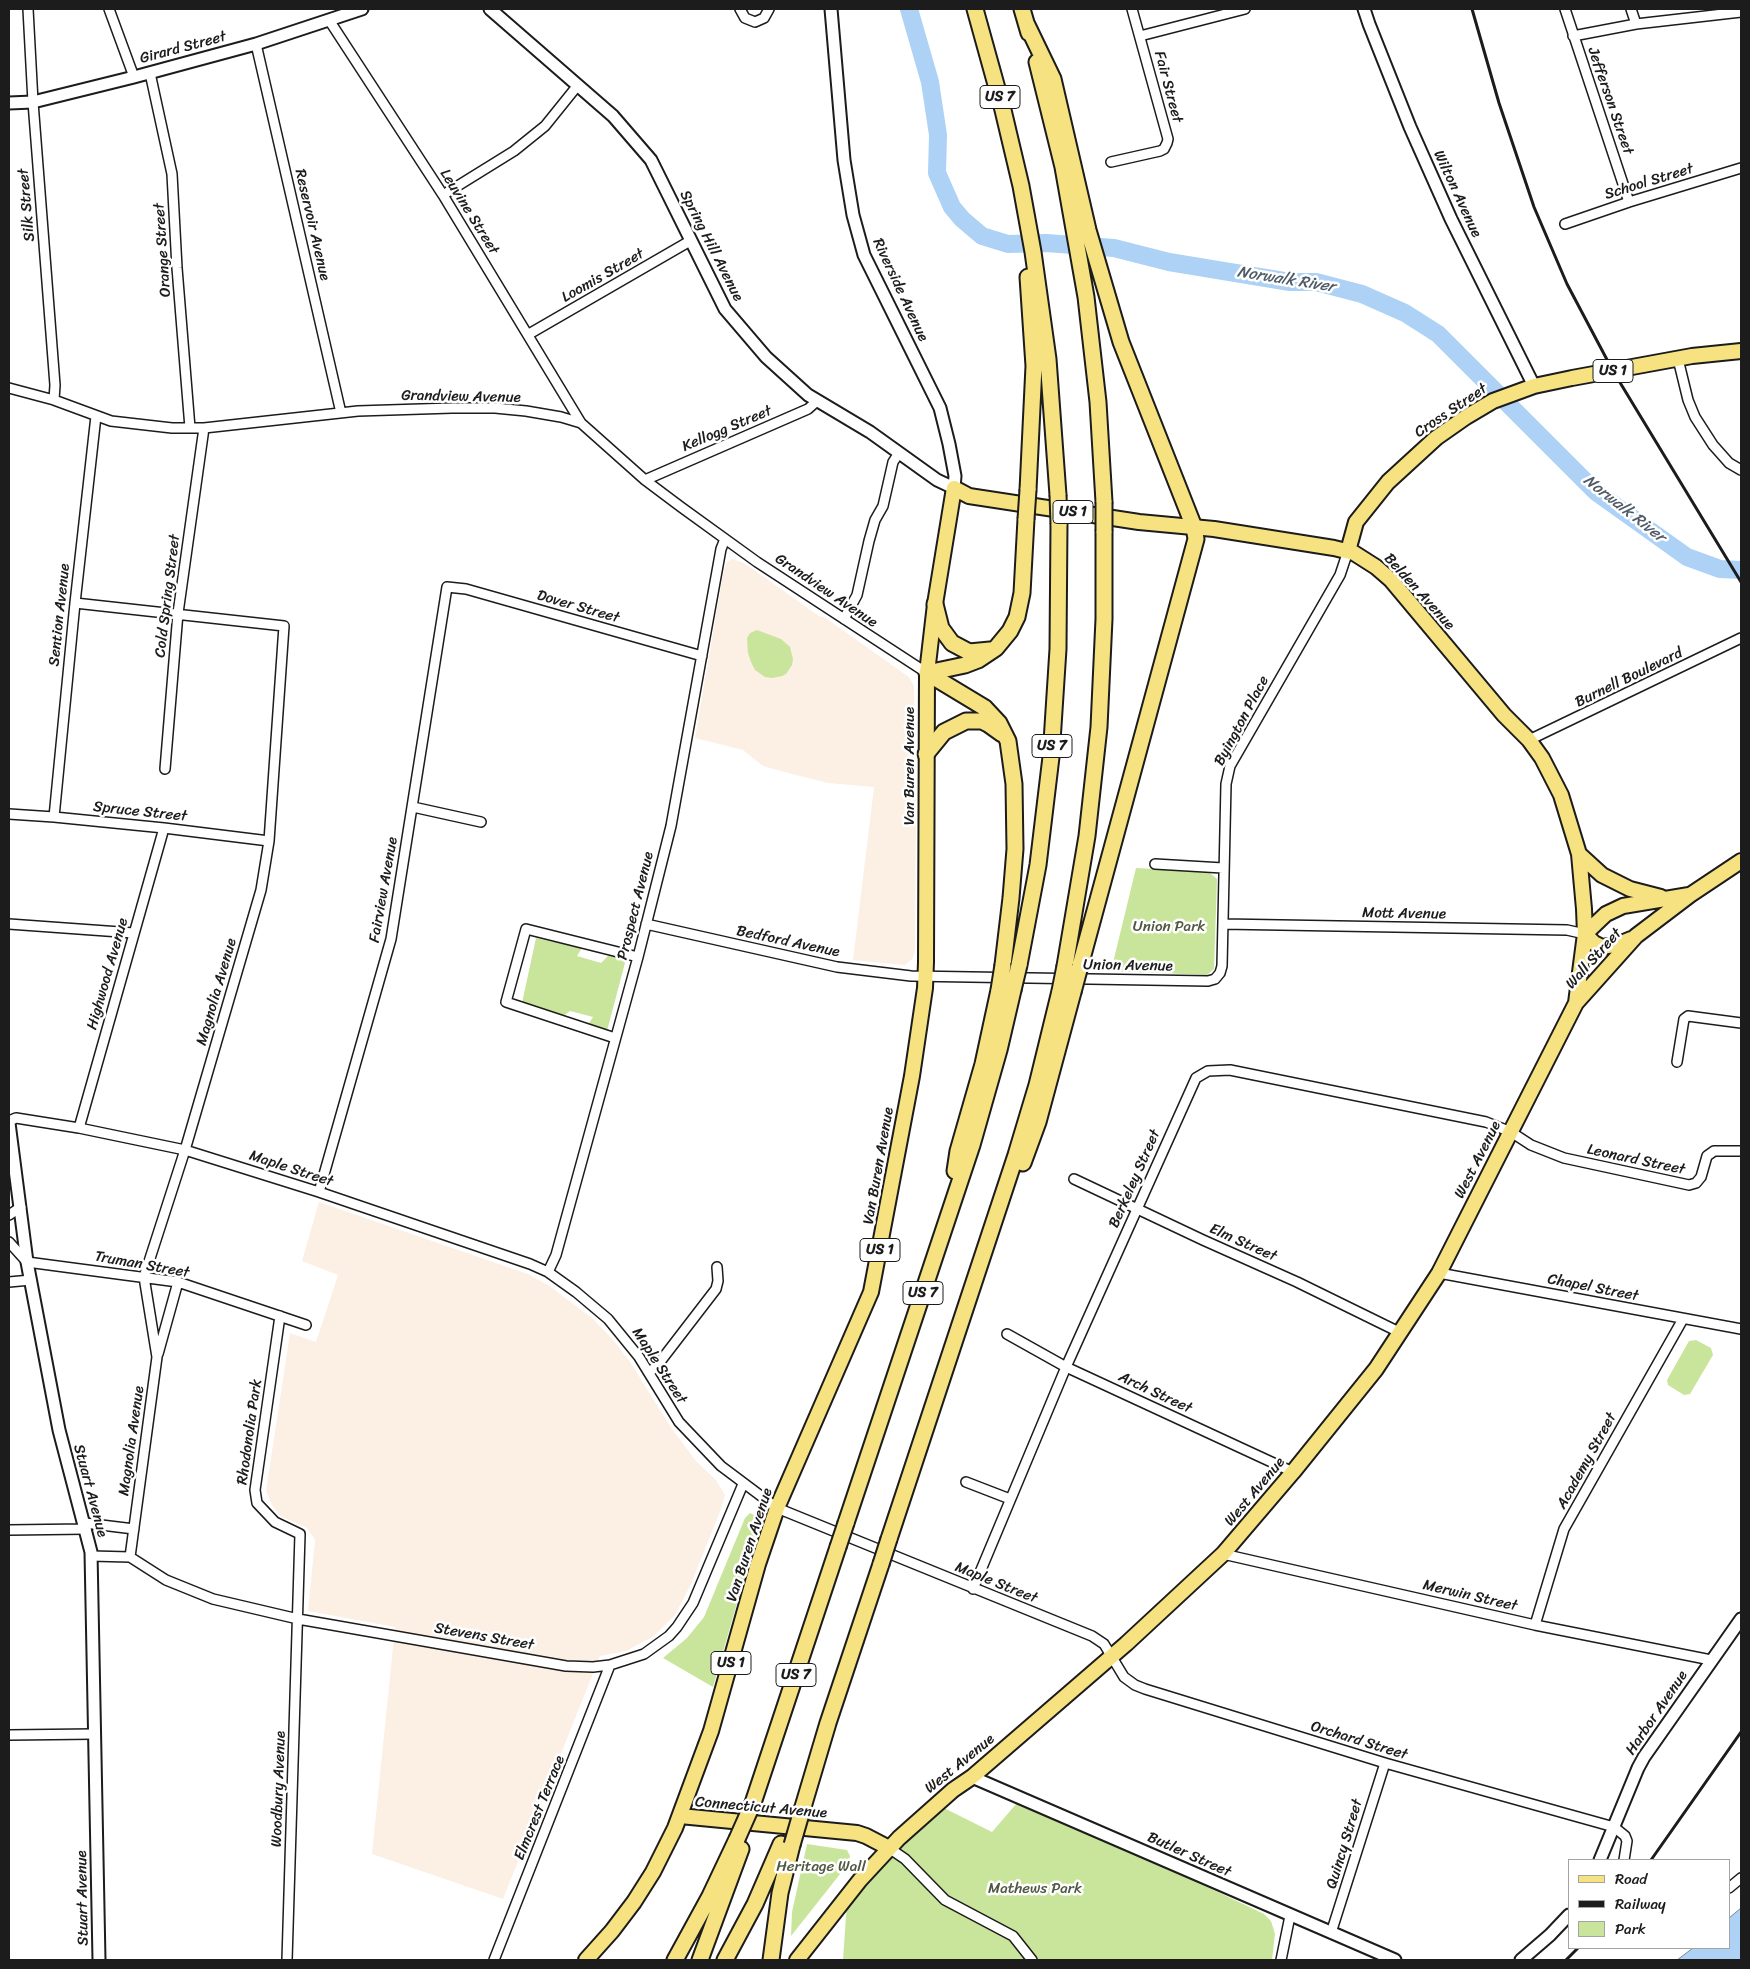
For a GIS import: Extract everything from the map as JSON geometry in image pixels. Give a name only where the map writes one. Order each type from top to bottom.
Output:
[{"type":"highway","name":"US 7","points":[[740,1839],[754,1802],[949,1215],[987,1093],[1006,990],[1019,965],[1038,864],[1051,757],[1058,649],[1059,524],[1052,396],[1033,286],[1021,186],[994,75],[975,9]]},
{"type":"highway","name":"US 7","points":[[787,1844],[994,1223],[1067,991],[1073,966],[1099,727],[1104,628],[1104,502],[1098,402],[1074,193],[1024,16]]},
{"type":"highway","points":[[1073,966],[1142,734],[1195,549],[1196,539],[1194,527],[1130,367],[1074,193]]},
{"type":"highway","points":[[927,673],[972,663],[996,648],[1010,631],[1019,610],[1022,593],[1034,374],[1033,286]]},
{"type":"highway","points":[[935,604],[941,628],[947,638],[957,647],[976,653],[996,648]]},
{"type":"highway","points":[[927,673],[986,708],[999,723],[1008,741],[1014,784],[1015,849],[1003,965],[1006,990]]},
{"type":"highway","points":[[926,754],[944,732],[966,721],[982,721],[995,728],[1008,741]]},
{"type":"highway","points":[[698,1960],[719,1912],[740,1839]]},
{"type":"highway","points":[[674,1960],[740,1839]]},
{"type":"highway","points":[[774,1958],[787,1844]]},
{"type":"highway","points":[[725,1960],[787,1844]]},
{"type":"main road","name":"Cross Street","points":[[1348,551],[1356,522],[1388,482],[1431,443],[1466,417],[1493,401],[1534,386],[1678,359],[1741,351]]},
{"type":"main road","name":"Belden Avenue","points":[[954,488],[969,496],[1139,522],[1194,527],[1348,551],[1367,560],[1391,580],[1542,758],[1561,795],[1579,854],[1585,934]]},
{"type":"main road","name":"Van Buren Avenue","points":[[680,1816],[716,1716],[758,1564],[777,1508],[871,1292],[913,1070],[926,976],[927,673],[935,604],[954,488]]},
{"type":"main road","name":"Wall Street","points":[[1579,854],[1602,875],[1630,889],[1664,898]]},
{"type":"main road","name":"Wall Street","points":[[1690,895],[1624,906],[1606,914],[1585,934],[1594,943],[1602,947],[1620,944],[1636,936],[1690,895],[1741,861]]},
{"type":"main road","name":"West Avenue","points":[[797,1960],[844,1899],[889,1848],[953,1790],[972,1777],[1111,1656],[1223,1554],[1294,1472],[1376,1369],[1439,1273],[1576,1003],[1585,934]]},
{"type":"main road","name":"Wall Street","points":[[1576,1003],[1636,936]]},
{"type":"main road","name":"Connecticut Avenue","points":[[586,1960],[612,1931],[643,1887],[661,1856],[680,1816],[857,1833],[889,1848]]},
{"type":"street","name":"Silk Street","points":[[28,9],[32,102],[55,385],[54,400]]},
{"type":"street","points":[[109,9],[134,77]]},
{"type":"street","name":"Girard Street","points":[[9,103],[32,102],[150,73],[256,44],[362,9]]},
{"type":"street","name":"Spring Hill Avenue","points":[[491,9],[613,116],[651,160],[725,309],[766,357],[817,401],[860,426],[937,480],[954,488]]},
{"type":"street","points":[[740,9],[745,18],[755,22],[764,18],[769,9]]},
{"type":"street","name":"Riverside Avenue","points":[[831,9],[844,160],[853,215],[864,255],[940,408],[955,476],[954,488]]},
{"type":"street","name":"Fair Street","points":[[1111,162],[1160,151],[1166,146],[1168,138],[1132,9]]},
{"type":"street","points":[[1140,36],[1245,9]]},
{"type":"street","name":"Wilton Avenue","points":[[1364,9],[1410,127],[1451,219],[1534,386]]},
{"type":"street","name":"Jefferson Street","points":[[1565,9],[1629,202]]},
{"type":"street","points":[[1631,9],[1636,24]]},
{"type":"street","points":[[1573,36],[1636,24],[1739,11]]},
{"type":"street","name":"Leuvine Street","points":[[329,20],[443,195],[529,334],[581,423]]},
{"type":"street","name":"Reservoir Avenue","points":[[256,44],[342,413]]},
{"type":"street","name":"Orange Street","points":[[150,73],[172,174],[177,268],[190,428]]},
{"type":"street","points":[[443,195],[514,151],[545,126],[578,85]]},
{"type":"street","name":"School Street","points":[[1565,224],[1629,202],[1741,168]]},
{"type":"street","name":"Loomis Street","points":[[529,334],[690,241]]},
{"type":"street","points":[[1678,359],[1688,400],[1695,417],[1713,445],[1729,463],[1741,470]]},
{"type":"street","name":"Grandview Avenue","points":[[9,388],[54,400],[111,421],[144,426],[204,428],[342,413],[406,409],[495,408],[555,416],[581,423],[645,480],[725,539],[844,620],[927,673]]},
{"type":"street","name":"Kellogg Street","points":[[645,480],[808,409],[817,401]]},
{"type":"street","name":"Sention Avenue","points":[[54,817],[74,603],[96,416]]},
{"type":"street","name":"Cold Spring Street","points":[[164,769],[178,613],[204,428]]},
{"type":"street","points":[[844,620],[857,595],[875,520],[883,506],[893,462],[900,453]]},
{"type":"street","name":"Prospect Avenue","points":[[548,1272],[556,1255],[638,957],[677,800],[721,549],[725,539]]},
{"type":"street","name":"Byington Place","points":[[1215,979],[1221,970],[1226,784],[1230,766],[1340,575],[1348,551]]},
{"type":"street","name":"Dover Street","points":[[447,587],[466,589],[702,656]]},
{"type":"street","name":"Fairview Avenue","points":[[319,1192],[391,939],[447,587]]},
{"type":"street","points":[[74,603],[178,613]]},
{"type":"street","name":"Magnolia Avenue","points":[[157,1357],[144,1277],[184,1150],[261,890],[269,841],[284,626],[178,613]]},
{"type":"street","name":"Burnell Boulevard","points":[[1528,740],[1577,719],[1741,638]]},
{"type":"street","points":[[413,807],[482,822]]},
{"type":"street","name":"Spruce Street","points":[[9,814],[164,828],[269,841]]},
{"type":"street","name":"Highwood Avenue","points":[[79,1128],[164,828]]},
{"type":"street","points":[[1155,864],[1223,868]]},
{"type":"street","points":[[9,924],[134,933]]},
{"type":"street","name":"Bedford Avenue","points":[[646,924],[837,967],[926,976],[1040,978]]},
{"type":"street","name":"Mott Avenue","points":[[1223,924],[1567,930],[1585,934]]},
{"type":"street","points":[[615,1038],[506,1002],[523,938],[526,930],[638,957]]},
{"type":"street","name":"Union Avenue","points":[[1040,978],[1208,981],[1215,979]]},
{"type":"street","points":[[1676,1062],[1684,1019],[1688,1016],[1741,1023]]},
{"type":"street","name":"Berkeley Street","points":[[973,1589],[1066,1367],[1196,1078],[1208,1071],[1230,1070],[1486,1122],[1511,1132]]},
{"type":"street","name":"Maple Street","points":[[9,1122],[16,1118],[79,1128],[184,1150],[319,1192],[511,1256],[548,1272],[576,1292],[608,1319],[630,1344],[679,1422],[721,1466],[777,1508],[1092,1636],[1104,1644],[1111,1656]]},
{"type":"street","name":"Stuart Avenue","points":[[9,1122],[27,1262],[63,1448],[86,1526],[91,1556],[99,1960]]},
{"type":"street","name":"Leonard Street","points":[[1511,1132],[1531,1145],[1564,1158],[1689,1185],[1696,1183],[1701,1177],[1707,1156],[1714,1151],[1741,1151]]},
{"type":"street","name":"Elm Street","points":[[1074,1179],[1297,1282],[1401,1333]]},
{"type":"street","points":[[9,1215],[21,1207]]},
{"type":"street","points":[[9,1242],[27,1262]]},
{"type":"street","name":"Truman Street","points":[[27,1262],[178,1282],[306,1325]]},
{"type":"street","points":[[649,1372],[656,1367],[716,1289],[718,1281],[717,1267]]},
{"type":"street","name":"Chapel Street","points":[[1439,1273],[1741,1330]]},
{"type":"street","points":[[9,1282],[31,1280]]},
{"type":"street","name":"Magnolia Avenue","points":[[134,1529],[157,1357],[178,1282]]},
{"type":"street","name":"Rhodonolia Park","points":[[280,1316],[254,1490],[257,1503],[275,1522],[300,1534],[298,1619]]},
{"type":"street","name":"Academy Street","points":[[1535,1625],[1564,1529],[1683,1319]]},
{"type":"street","name":"Arch Street","points":[[1006,1334],[1066,1367],[1294,1472]]},
{"type":"street","points":[[966,1482],[1010,1499]]},
{"type":"street","name":"Stevens Street","points":[[130,1557],[166,1580],[212,1599],[298,1619],[566,1666],[593,1667],[610,1665],[644,1654],[669,1636],[681,1622],[693,1603],[743,1484]]},
{"type":"street","points":[[9,1530],[86,1526],[134,1529],[130,1557],[91,1556]]},
{"type":"street","name":"Merwin Street","points":[[1223,1554],[1535,1625],[1711,1660]]},
{"type":"street","name":"Woodbury Avenue","points":[[287,1960],[298,1619]]},
{"type":"street","name":"Harbor Avenue","points":[[1600,1859],[1644,1757],[1741,1619]]},
{"type":"street","name":"Orchard Street","points":[[1111,1656],[1124,1677],[1145,1689],[1385,1763],[1614,1827]]},
{"type":"street","name":"Elmcrest Terrace","points":[[494,1960],[610,1665]]},
{"type":"street","points":[[9,1735],[94,1734]]},
{"type":"street","name":"Quincy Street","points":[[1331,1932],[1385,1763]]},
{"type":"street","name":"Butler Street","points":[[972,1777],[1395,1960]]},
{"type":"street","points":[[1614,1827],[1625,1836],[1627,1841],[1624,1859]]},
{"type":"street","points":[[889,1848],[905,1859],[945,1900],[1013,1936],[1032,1960]]},
{"type":"street","points":[[1730,1887],[1741,1878]]},
{"type":"street","points":[[1280,1960],[1290,1916]]},
{"type":"street","points":[[1521,1960],[1550,1935],[1568,1916]]},
{"type":"shaded area","points":[[732,559],[744,563],[819,616],[824,617],[909,677],[914,686],[916,803],[915,952],[912,959],[905,965],[853,960],[874,787],[828,783],[792,774],[763,766],[743,750],[695,738],[724,569],[727,562]]},
{"type":"shaded area","points":[[319,1202],[528,1274],[551,1287],[593,1319],[614,1341],[630,1362],[672,1429],[696,1461],[716,1480],[725,1495],[691,1584],[675,1615],[654,1636],[626,1651],[600,1656],[503,1899],[372,1854],[395,1627],[308,1611],[315,1540],[307,1528],[280,1516],[272,1505],[266,1491],[290,1333],[316,1342],[338,1275],[302,1261]]},
{"type":"green space","points":[[757,630],[781,639],[790,647],[793,659],[792,665],[786,674],[772,678],[765,677],[755,670],[748,653],[747,638],[750,633]]},
{"type":"green space","name":"Union Park","points":[[1136,868],[1209,872],[1217,879],[1214,969],[1207,975],[1111,971]]},
{"type":"green space","points":[[536,938],[582,948],[577,956],[601,963],[609,955],[626,959],[607,1031],[588,1025],[593,1017],[570,1011],[562,1017],[522,1003]]},
{"type":"green space","points":[[1696,1340],[1711,1348],[1713,1355],[1690,1394],[1684,1395],[1668,1385],[1667,1380],[1689,1341]]},
{"type":"green space","points":[[750,1513],[758,1517],[759,1526],[713,1687],[663,1658],[687,1638],[704,1617],[745,1518]]},
{"type":"green space","name":"Mathews Park","points":[[1017,1803],[1069,1827],[1153,1861],[1264,1914],[1271,1921],[1275,1934],[1272,1960],[843,1960],[847,1901],[899,1845],[944,1808],[992,1832]]},
{"type":"green space","name":"Heritage Wall","points":[[807,1844],[847,1850],[850,1856],[848,1864],[791,1936],[792,1912]]},
{"type":"water","points":[[1741,1908],[1741,1960],[1677,1960],[1692,1949],[1730,1949],[1730,1917]]},
{"type":"waterway","name":"Norwalk River","points":[[909,9],[930,82],[938,135],[937,173],[952,207],[962,219],[982,236],[1008,244],[1046,243],[1114,248],[1169,262],[1290,282],[1316,282],[1362,294],[1405,313],[1438,334],[1596,492],[1687,557],[1720,569],[1741,570]]},
{"type":"railway","points":[[1472,9],[1499,103],[1534,207],[1567,284],[1613,371],[1741,582]]},
{"type":"railway","points":[[1652,1859],[1741,1732]]},
{"type":"railway","points":[[1566,1960],[1577,1949]]}]
